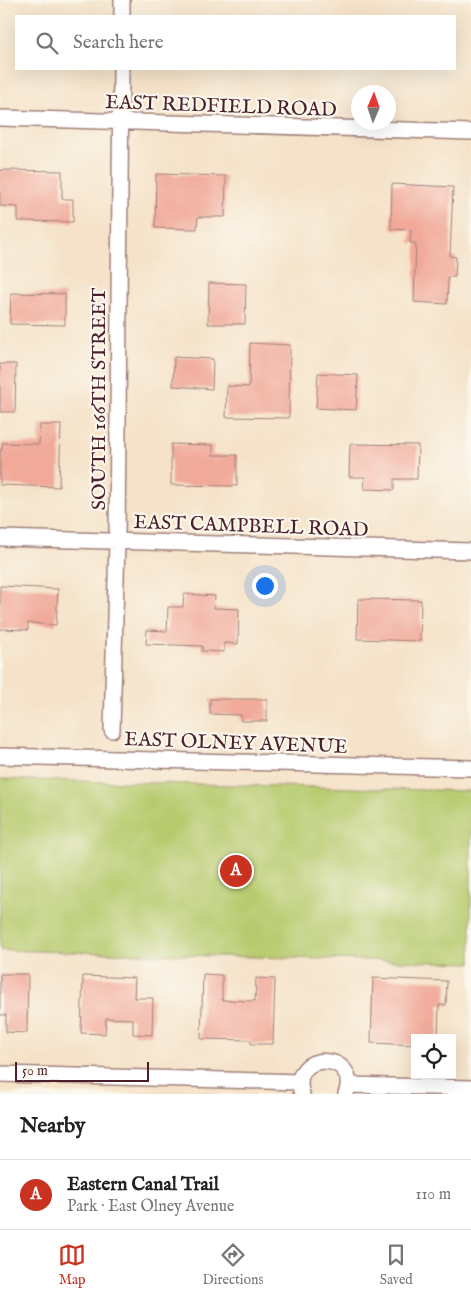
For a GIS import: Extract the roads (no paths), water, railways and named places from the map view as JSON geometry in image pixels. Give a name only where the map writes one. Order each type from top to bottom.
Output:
[{"type":"street","points":[[122,0],[122,15]]},
{"type":"street","name":"SOUTH 166TH STREET","points":[[112,730],[117,541],[121,70]]},
{"type":"street","name":"EAST REDFIELD ROAD","points":[[0,118],[471,132]]},
{"type":"street","name":"EAST CAMPBELL ROAD","points":[[0,538],[471,551]]},
{"type":"street","name":"EAST OLNEY AVENUE","points":[[0,756],[471,768]]},
{"type":"street","points":[[0,1074],[301,1088],[307,1067],[321,1060],[329,1061],[342,1068],[345,1073],[347,1089],[471,1088]]},
{"type":"place","name":"Eastern Canal Trail","points":[[236,871]]}]
